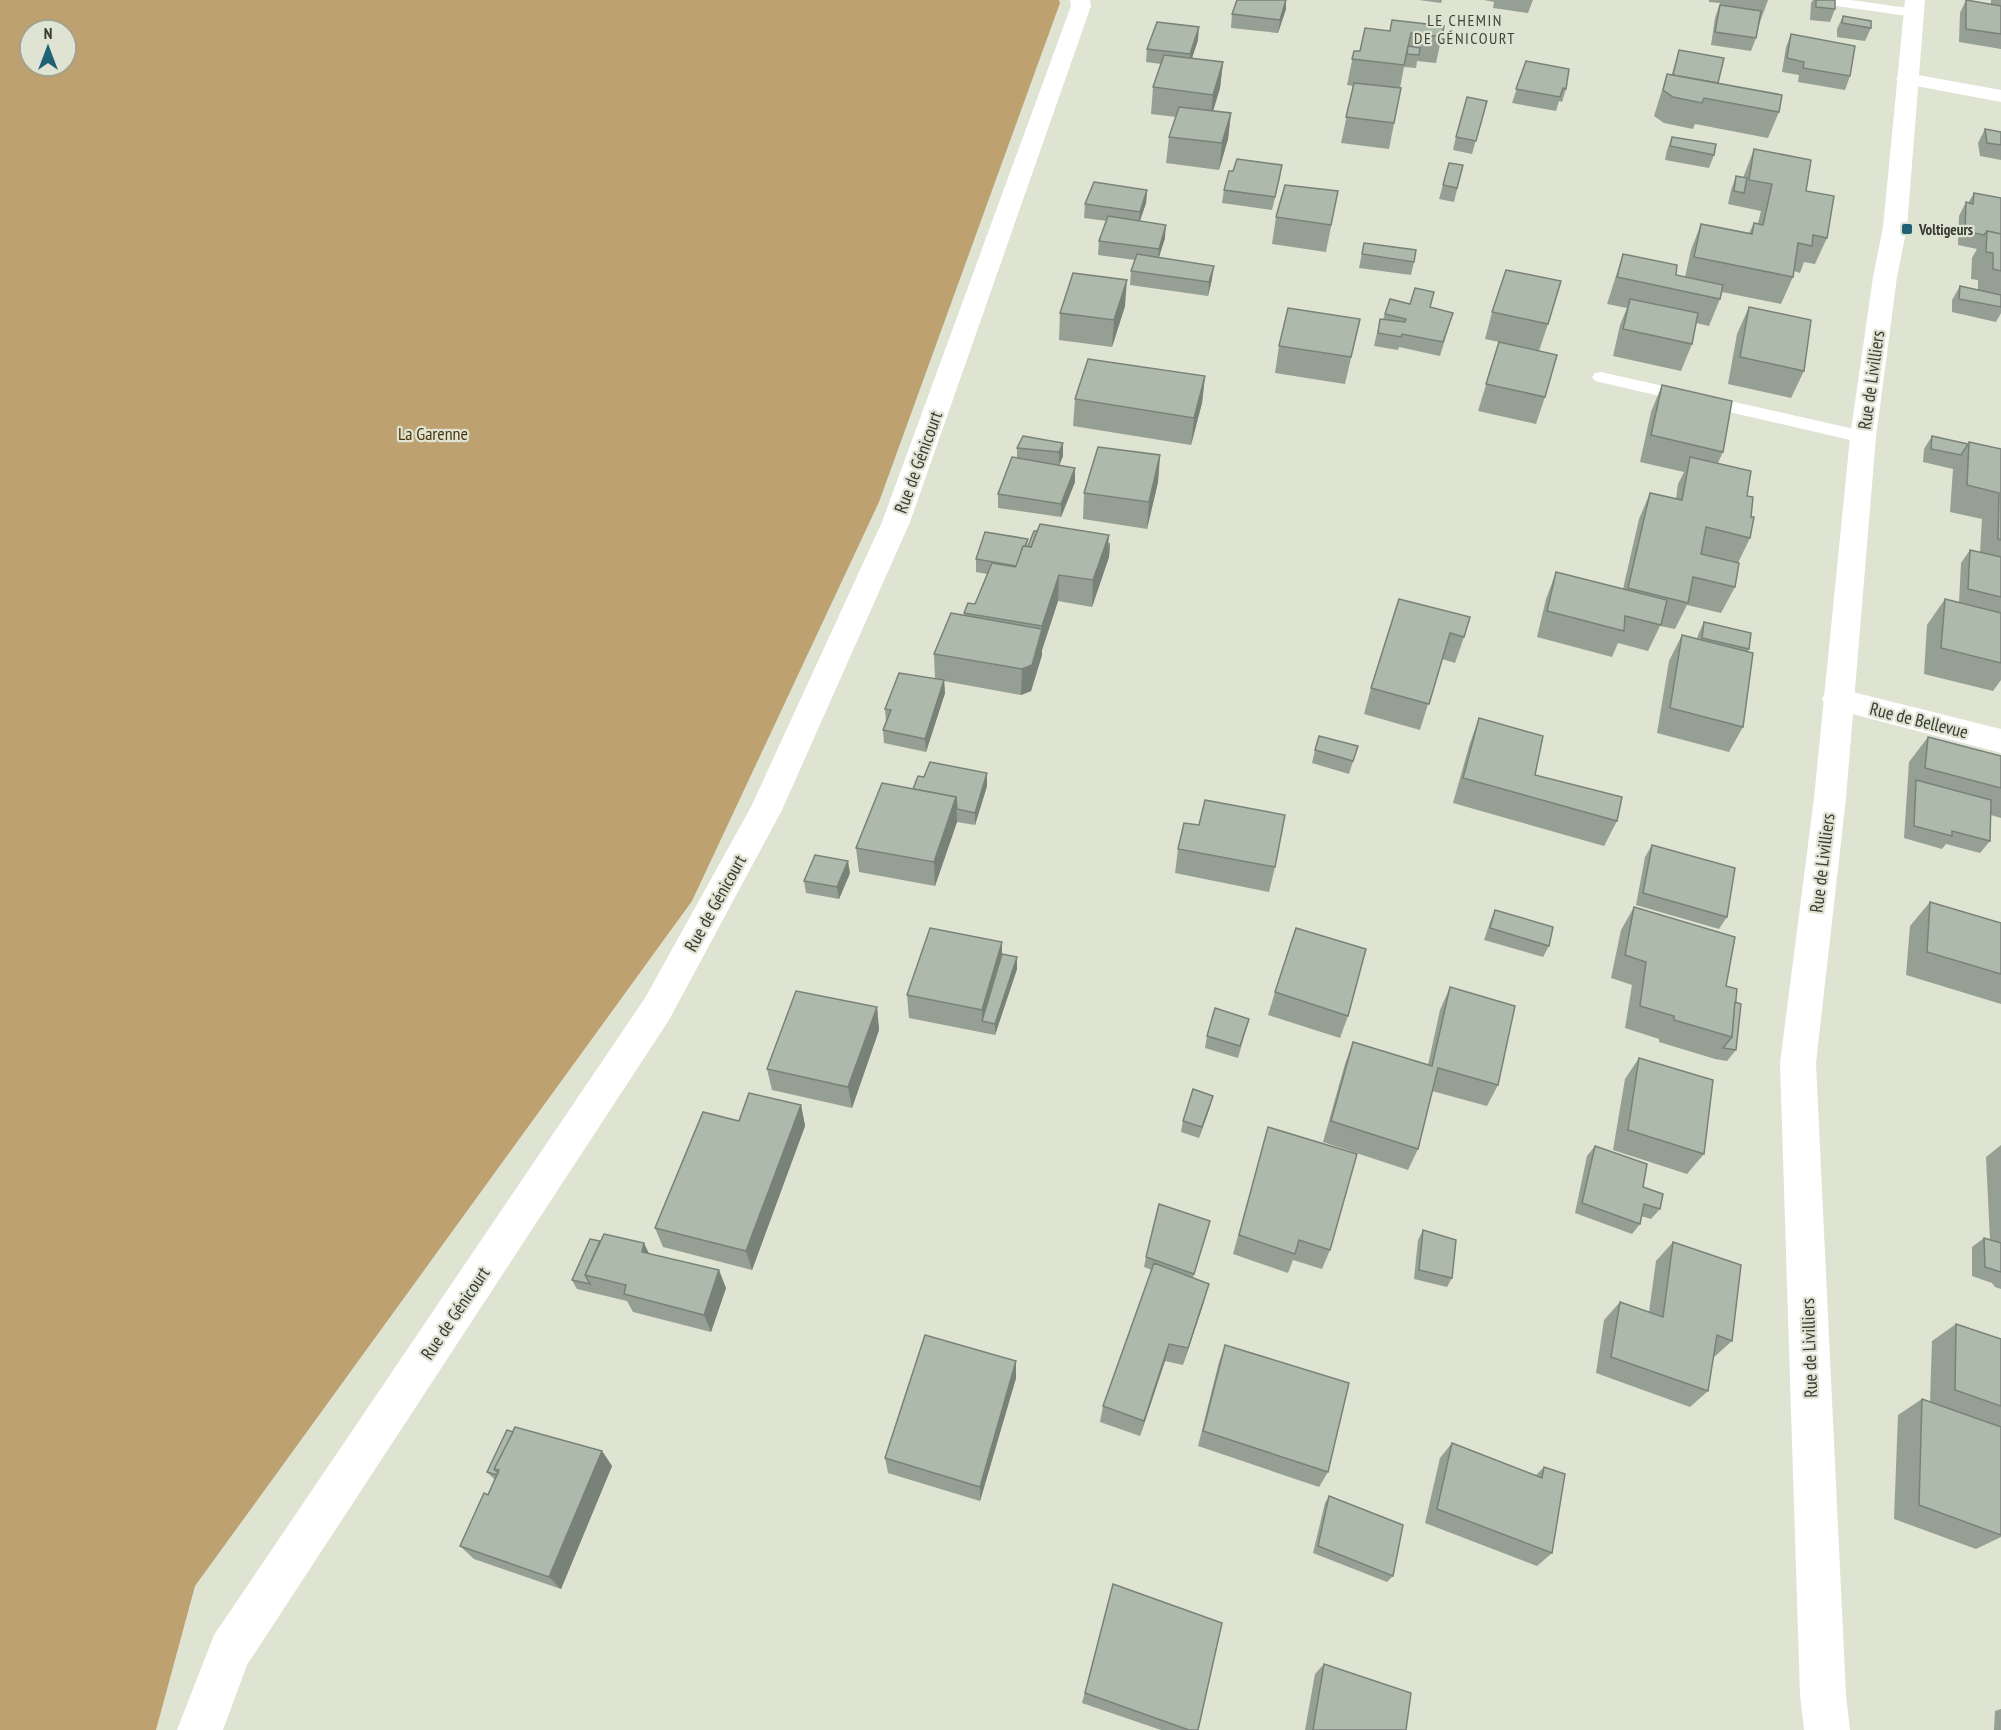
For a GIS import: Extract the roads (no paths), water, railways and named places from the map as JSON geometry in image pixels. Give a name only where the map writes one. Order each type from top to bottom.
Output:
[{"type":"street","name":"Rue de Génicourt","points":[[200,1730],[230,1651],[657,1009],[766,810],[896,522],[1081,6],[1080,0]]},
{"type":"street","name":"Rue de Livilliers","points":[[1827,1730],[1822,1671],[1798,1063],[1830,798],[1837,699],[1863,437],[1885,277],[1901,228],[1907,79],[1915,6]]},
{"type":"street","points":[[1907,79],[2001,96]]},
{"type":"street","name":"Rue de Bellevue","points":[[1837,699],[2001,741]]},
{"type":"lane","points":[[1822,0],[1915,6]]},
{"type":"lane","points":[[1601,377],[1863,437]]},
{"type":"place","name":"Voltigeurs","points":[[1907,229]]},
{"type":"district","name":"LE CHEMIN DE GÉNICOURT","points":[[1465,29]]},
{"type":"park label","name":"La Garenne","points":[[433,433]]}]
